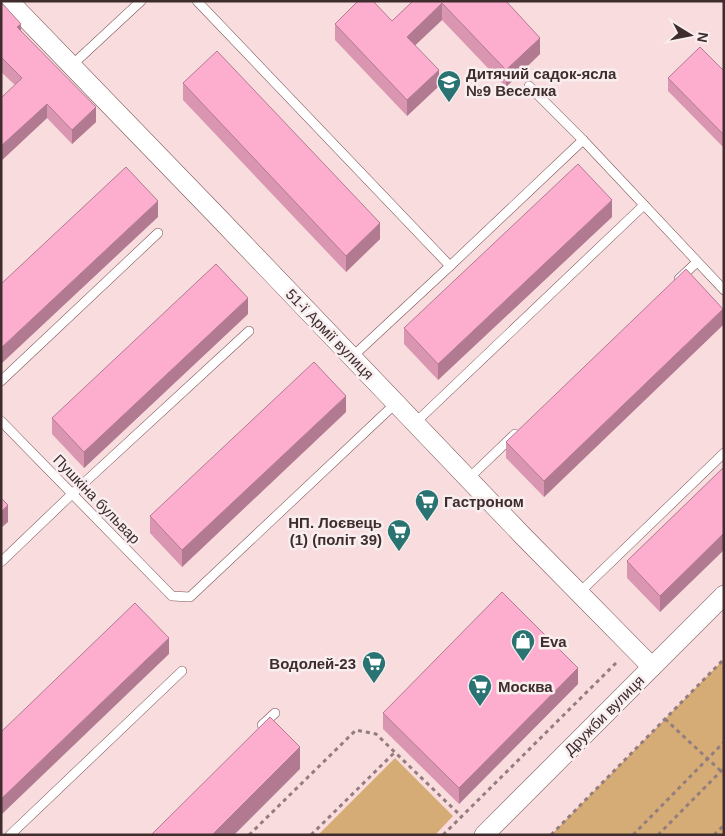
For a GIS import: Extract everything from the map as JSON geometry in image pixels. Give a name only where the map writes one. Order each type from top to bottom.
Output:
[{"type":"street","name":"51-ї Армії вулиця","points":[[8,1],[218,217],[468,479],[652,667]]},
{"type":"street","name":"Дружби вулиця","points":[[484,835],[724,595]]},
{"type":"lane","points":[[76,71],[141,1]]},
{"type":"lane","points":[[196,1],[450,266]]},
{"type":"lane","points":[[529,86],[583,140],[724,290]]},
{"type":"lane","points":[[352,357],[583,140]]},
{"type":"lane","points":[[415,423],[644,205]]},
{"type":"lane","points":[[1,381],[158,233]]},
{"type":"lane","points":[[675,282],[697,262]]},
{"type":"lane","points":[[1,562],[248,331]]},
{"type":"lane","name":"Пушкіна бульвар","points":[[1,421],[172,596],[190,597],[396,403]]},
{"type":"lane","points":[[468,479],[525,425]]},
{"type":"lane","points":[[579,593],[724,454]]},
{"type":"lane","points":[[10,835],[182,671]]},
{"type":"lane","points":[[254,733],[275,713]]},
{"type":"path","points":[[443,835],[632,646]]},
{"type":"path","points":[[551,835],[724,659]]},
{"type":"path","points":[[665,719],[724,774]]},
{"type":"path","points":[[250,835],[356,730],[376,734],[461,816]]},
{"type":"path","points":[[633,835],[724,742]]},
{"type":"path","points":[[311,835],[395,752]]},
{"type":"path","points":[[658,835],[724,768]]},
{"type":"path","points":[[714,835],[724,825]]},
{"type":"shaded area","points":[[724,659],[724,835],[551,835]]},
{"type":"shaded area","points":[[395,758],[453,816],[435,835],[318,835]]},
{"type":"building","points":[[358,1],[373,1],[392,21],[413,1],[506,1],[540,38],[506,70],[442,3],[407,37],[439,70],[407,100],[335,24]]},
{"type":"building","points":[[1,2],[21,24],[17,27],[96,107],[72,130],[47,104],[1,146],[1,98],[22,78],[1,57]]},
{"type":"building","points":[[700,47],[724,71],[724,135],[668,78]]},
{"type":"building","points":[[217,51],[380,223],[346,256],[183,83]]},
{"type":"building","points":[[578,164],[612,200],[438,364],[404,328]]},
{"type":"building","points":[[126,167],[158,201],[1,348],[1,284]]},
{"type":"building","points":[[216,264],[248,298],[84,452],[52,418]]},
{"type":"building","points":[[686,269],[723,309],[544,481],[506,442]]},
{"type":"building","points":[[314,362],[346,396],[182,550],[150,516]]},
{"type":"building","points":[[724,467],[724,533],[660,596],[627,561]]},
{"type":"building","points":[[1,498],[8,505],[1,512]]},
{"type":"building","name":"Москва","points":[[502,592],[578,668],[459,788],[383,713]]},
{"type":"building","points":[[135,603],[169,638],[1,799],[1,732]]},
{"type":"building","points":[[270,717],[300,747],[212,835],[151,835]]},
{"type":"place","name":"Дитячий садок-ясла №9 Веселка","points":[[449,103]]},
{"type":"place","name":"Гастроном","points":[[427,522]]},
{"type":"place","name":"НП. Лоєвець (1) (політ 39)","points":[[399,552]]},
{"type":"place","name":"Eva","points":[[523,662]]},
{"type":"place","name":"Водолей-23","points":[[374,684]]},
{"type":"place","name":"Москва","points":[[480,707]]}]
